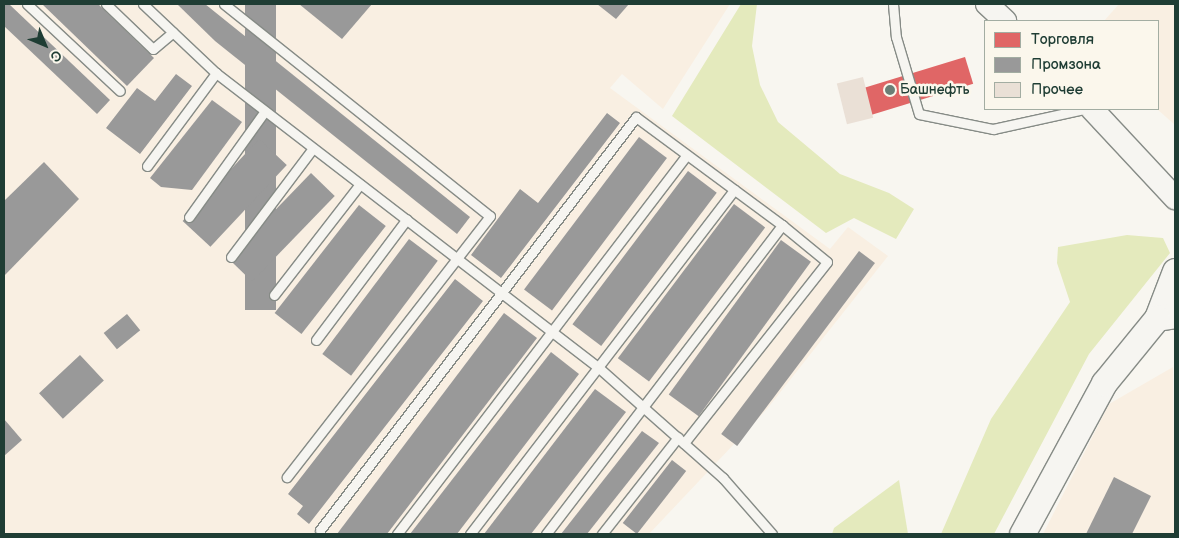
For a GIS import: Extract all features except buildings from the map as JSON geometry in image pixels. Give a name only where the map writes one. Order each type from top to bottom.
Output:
[{"type":"main road","points":[[1022,534],[1104,382],[1166,316],[1175,271]]},
{"type":"street","points":[[988,4],[1004,20]]},
{"type":"street","points":[[1093,110],[1175,198]]},
{"type":"lane","points":[[27,4],[120,91]]},
{"type":"lane","points":[[106,4],[153,49],[173,32]]},
{"type":"lane","points":[[143,4],[216,73],[598,367],[724,478],[772,534]]},
{"type":"lane","points":[[224,4],[490,216],[456,257],[287,477]]},
{"type":"lane","points":[[893,4],[896,37],[919,114],[993,129],[1080,110]]},
{"type":"lane","points":[[147,166],[216,73]]},
{"type":"lane","points":[[189,217],[265,111]]},
{"type":"lane","points":[[320,530],[636,117],[782,225],[827,262],[602,534]]},
{"type":"lane","points":[[231,257],[313,148]]},
{"type":"lane","points":[[397,534],[687,154]]},
{"type":"lane","points":[[274,295],[360,184]]},
{"type":"lane","points":[[470,534],[734,190]]},
{"type":"lane","points":[[316,340],[407,219]]},
{"type":"lane","points":[[546,534],[782,225]]},
{"type":"shaded area","points":[[4,4],[730,4],[663,109],[622,74],[610,88],[830,249],[848,227],[888,256],[767,409],[649,534],[4,534]]},
{"type":"shaded area","points":[[1119,4],[1175,4],[1175,125],[1158,110],[1159,20],[1105,20]]},
{"type":"shaded area","points":[[1173,367],[1175,534],[1043,534],[1109,404]]},
{"type":"green space","points":[[741,4],[757,4],[752,46],[760,85],[778,122],[840,174],[889,193],[914,209],[896,239],[854,218],[826,233],[672,116]]},
{"type":"green space","points":[[1127,235],[1163,238],[1170,253],[1089,354],[994,534],[941,534],[991,419],[1070,302],[1057,263],[1058,247]]},
{"type":"green space","points":[[899,480],[908,534],[832,534],[834,528]]},
{"type":"place","name":"Башнефть","points":[[890,90]]}]
